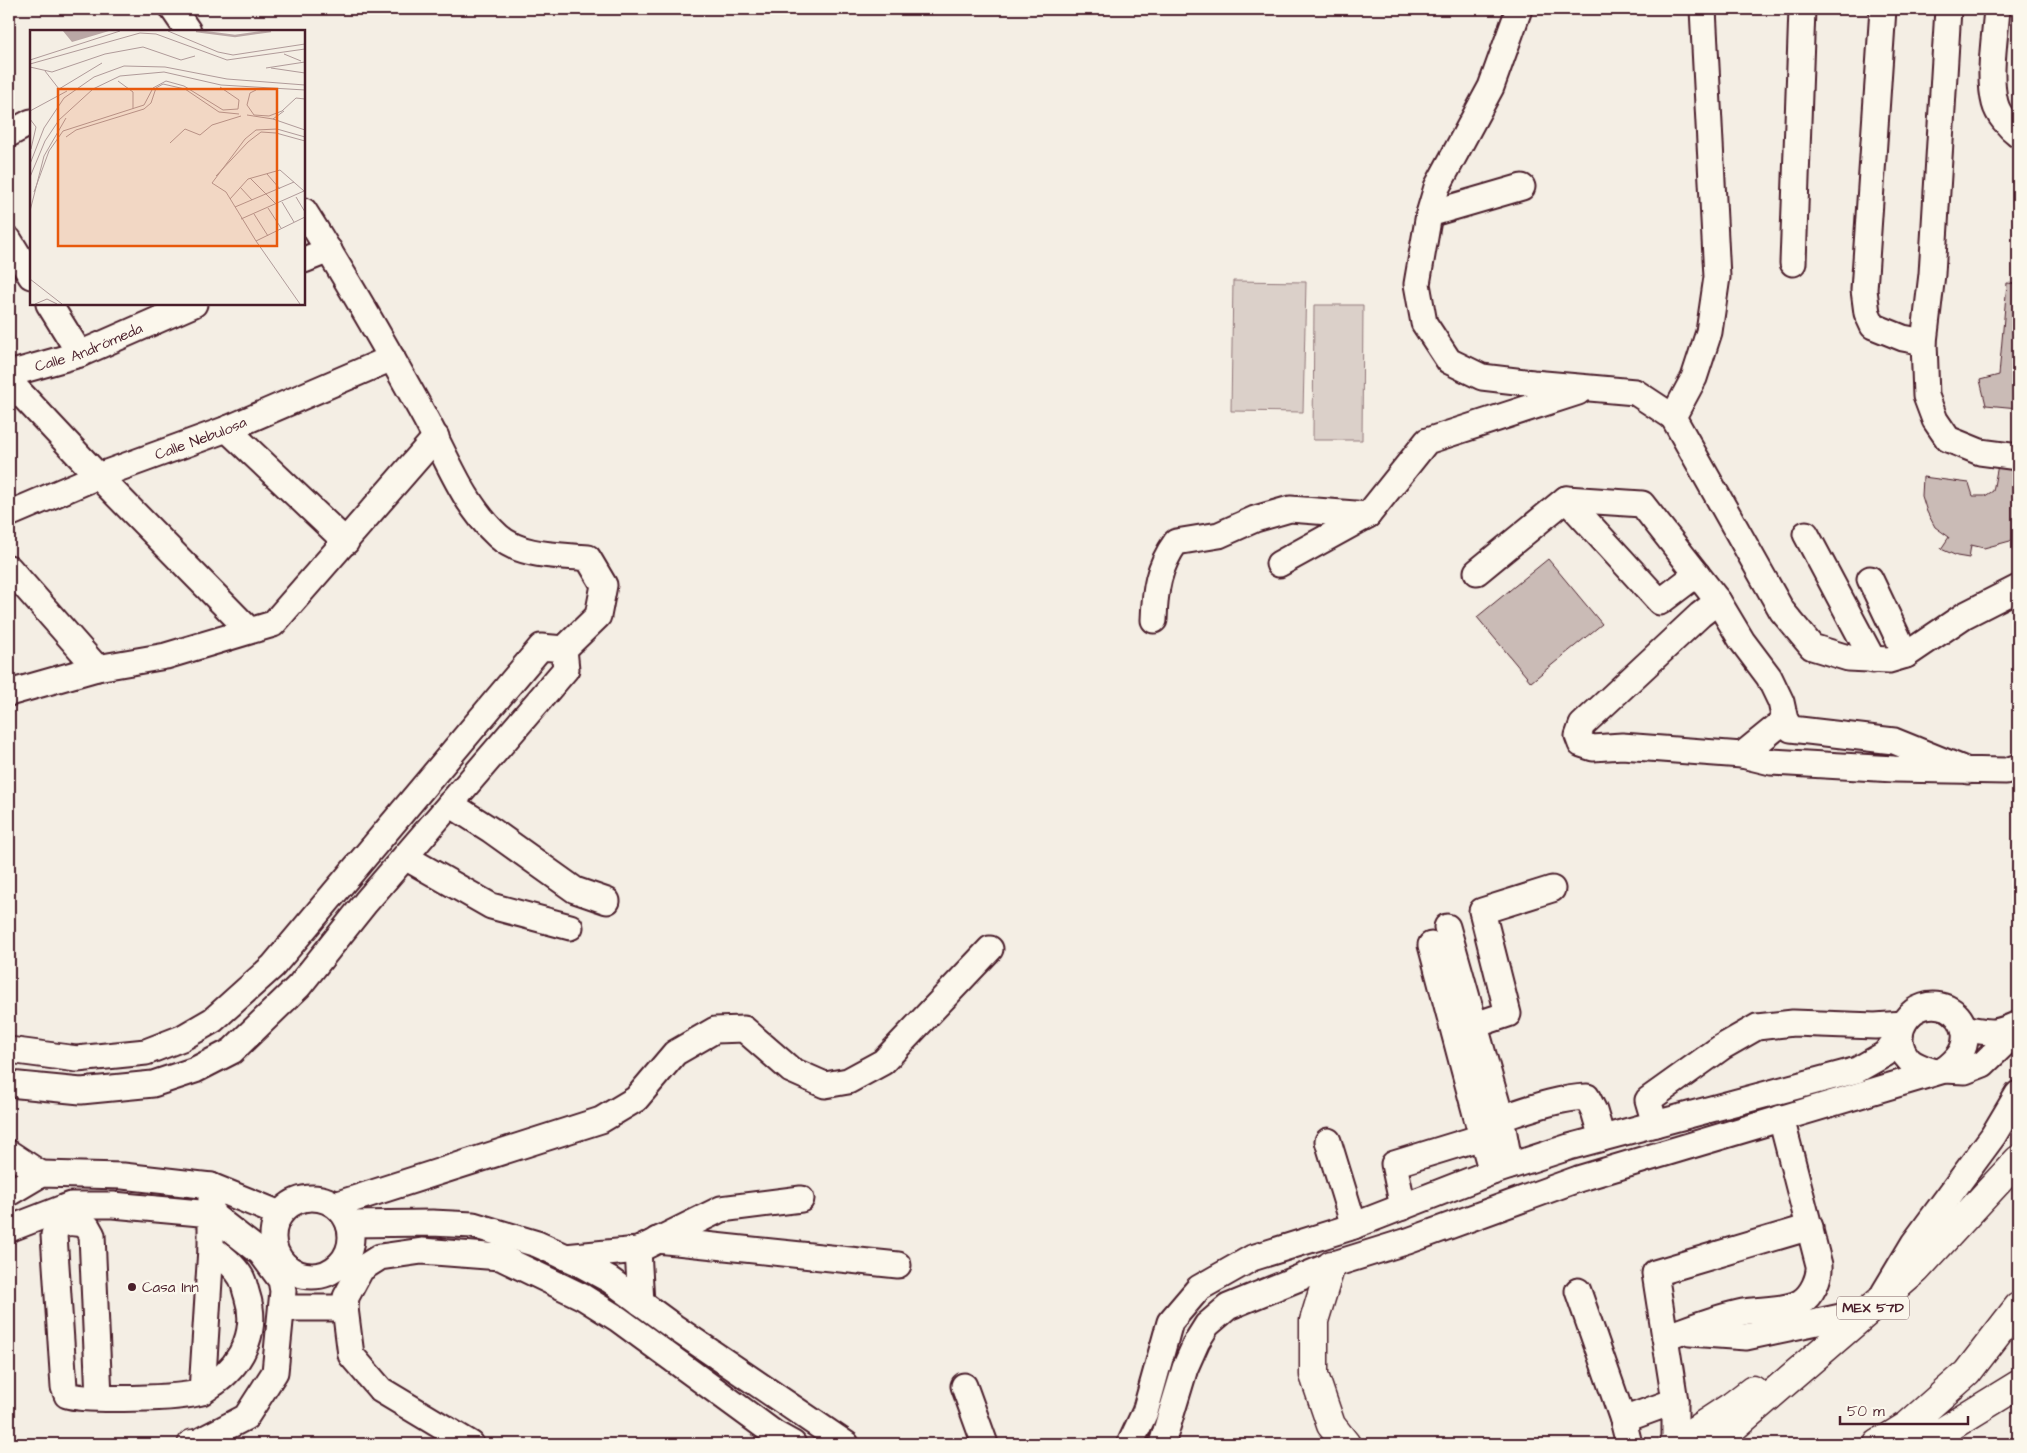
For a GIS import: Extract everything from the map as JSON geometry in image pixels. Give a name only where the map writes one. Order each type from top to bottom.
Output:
[{"type":"highway","name":"MEX 57D","points":[[1714,1444],[1916,1270],[2018,1160]]},
{"type":"highway","points":[[1330,1265],[1314,1320],[1314,1375],[1331,1425],[1346,1444]]},
{"type":"highway","points":[[1878,1444],[1907,1426],[1967,1373],[2018,1307]]},
{"type":"highway","points":[[1674,1444],[1732,1406],[1796,1356],[1867,1313]]},
{"type":"highway","points":[[1922,1444],[2018,1385]]},
{"type":"street","points":[[173,9],[187,30]]},
{"type":"street","points":[[1519,9],[1491,87],[1437,187],[1429,214],[1417,284],[1424,323],[1449,361],[1482,377],[1533,384],[1635,392],[1673,417],[1782,611],[1812,647],[1848,658],[1888,660],[1906,655],[1966,615],[2018,588]]},
{"type":"street","points":[[1673,417],[1694,378],[1709,332],[1717,277],[1703,9]]},
{"type":"street","points":[[1793,263],[1802,9]]},
{"type":"street","points":[[1883,9],[1864,290],[1867,313],[1873,326],[1903,338],[1924,342]]},
{"type":"street","points":[[1948,9],[1932,274],[1924,342],[1926,396],[1935,420],[1948,439],[1980,452],[2018,457]]},
{"type":"street","points":[[1997,9],[1992,81],[1995,105],[2007,124],[2018,134]]},
{"type":"street","points":[[9,134],[30,123]]},
{"type":"street","points":[[1429,214],[1522,187]]},
{"type":"street","points":[[9,1050],[77,1059],[146,1052],[182,1038],[213,1020],[273,966],[541,647],[564,649],[598,616],[604,585],[588,558],[524,550],[499,537],[469,504],[436,437],[392,358],[305,212]]},
{"type":"street","points":[[9,240],[30,274]]},
{"type":"street","points":[[305,260],[329,250]]},
{"type":"street","points":[[50,305],[80,354]]},
{"type":"street","name":"Calle Andrómeda","points":[[9,374],[80,354],[192,305]]},
{"type":"street","name":"Calle Nebulosa","points":[[9,514],[98,476],[227,429],[392,358]]},
{"type":"street","points":[[9,381],[98,476],[249,630]]},
{"type":"street","points":[[1279,564],[1368,515],[1427,441],[1590,388]]},
{"type":"street","points":[[227,429],[346,542]]},
{"type":"street","points":[[9,692],[97,668],[166,656],[273,624],[436,437]]},
{"type":"street","points":[[1566,499],[1660,602],[1697,574]]},
{"type":"street","points":[[1477,572],[1566,499],[1642,504],[1718,601],[1742,641],[1769,677],[1781,702],[1788,724],[1771,762]]},
{"type":"street","points":[[1154,620],[1156,587],[1166,555],[1176,542],[1219,535],[1256,519],[1290,509],[1368,515]]},
{"type":"street","points":[[1806,534],[1873,660]]},
{"type":"street","points":[[9,568],[97,668]]},
{"type":"street","points":[[1870,579],[1906,655]]},
{"type":"street","points":[[1718,601],[1700,615],[1582,726],[1578,736],[1581,744],[1593,748],[1622,746],[1742,755],[1771,762],[1894,769],[2006,771],[2018,767]]},
{"type":"street","points":[[9,1084],[81,1092],[153,1084],[195,1070],[232,1051],[299,986],[366,902],[566,669],[564,649]]},
{"type":"street","points":[[1742,755],[1788,724],[1894,741],[1968,771]]},
{"type":"street","points":[[1894,741],[1894,769]]},
{"type":"street","points":[[450,804],[491,830],[576,890],[607,901]]},
{"type":"street","points":[[405,856],[491,906],[570,927]]},
{"type":"street","points":[[343,884],[366,902]]},
{"type":"street","points":[[1475,1025],[1508,1014],[1482,911],[1552,889]]},
{"type":"street","points":[[1439,936],[1475,1025],[1501,1118],[1501,1169],[1482,1137],[1439,936]]},
{"type":"street","points":[[342,1214],[601,1120],[636,1099],[676,1054],[715,1030],[744,1030],[791,1070],[825,1085],[848,1081],[883,1062],[990,949]]},
{"type":"street","points":[[1130,1444],[1145,1412],[1170,1322],[1199,1288],[1252,1258],[1354,1226],[1501,1169],[1568,1147],[1857,1070],[1885,1054],[1902,1030],[1909,1015],[1918,1008],[1929,1005],[1951,1010],[1959,1017],[1966,1039],[1963,1050],[1957,1059],[1939,1071]]},
{"type":"street","points":[[1654,1124],[1648,1100],[1722,1047],[1758,1027],[1793,1023],[1875,1026],[1902,1030]]},
{"type":"street","points":[[1964,1028],[1990,1034],[2003,1031],[2018,1024]]},
{"type":"street","points":[[1902,1030],[1903,1049],[1910,1061],[1939,1071]]},
{"type":"street","points":[[1162,1444],[1185,1368],[1197,1341],[1207,1325],[1228,1307],[1330,1265],[1408,1241],[1578,1179],[1939,1071],[1966,1071],[1983,1064],[2018,1030]]},
{"type":"street","points":[[1672,1335],[1746,1338],[1867,1313],[1914,1243],[1992,1136],[2018,1094]]},
{"type":"street","points":[[1501,1118],[1572,1098],[1587,1097],[1594,1111],[1602,1138]]},
{"type":"street","points":[[1672,1335],[1713,1320],[1743,1312],[1790,1306],[1801,1302],[1817,1280],[1819,1272],[1810,1227],[1781,1118]]},
{"type":"street","points":[[1403,1207],[1394,1164],[1482,1137]]},
{"type":"street","points":[[1328,1141],[1354,1226]]},
{"type":"street","points":[[1568,1147],[1578,1179]]},
{"type":"street","points":[[9,1153],[41,1174],[123,1176],[211,1186],[280,1214]]},
{"type":"street","points":[[9,1193],[41,1174]]},
{"type":"street","points":[[113,1205],[123,1176]]},
{"type":"street","points":[[202,1392],[211,1248],[211,1186]]},
{"type":"street","points":[[193,1444],[246,1418],[275,1372],[283,1291],[276,1263],[273,1232],[280,1214],[293,1203],[310,1198],[342,1214],[473,1225],[537,1244],[610,1280],[674,1327],[846,1444]]},
{"type":"street","points":[[648,1245],[721,1209],[801,1199]]},
{"type":"street","points":[[9,1229],[71,1205],[113,1205],[211,1214],[276,1263],[301,1275],[351,1279]]},
{"type":"street","points":[[342,1214],[351,1279],[351,1355],[381,1390],[472,1444]]},
{"type":"street","points":[[99,1398],[92,1235],[87,1226],[76,1222],[63,1223],[56,1226],[54,1235],[64,1387],[67,1395],[76,1398],[99,1398],[184,1396],[202,1392],[230,1372],[246,1348],[251,1326],[250,1304],[241,1277],[228,1260],[211,1248]]},
{"type":"street","points":[[1674,1444],[1675,1401],[1672,1335],[1655,1273],[1810,1227]]},
{"type":"street","points":[[565,1257],[648,1245],[898,1265]]},
{"type":"street","points":[[641,1303],[648,1245]]},
{"type":"street","points":[[282,1308],[351,1279],[380,1257],[422,1251],[500,1257],[583,1297],[618,1319],[775,1434],[793,1444]]},
{"type":"street","points":[[319,1276],[337,1267],[351,1279]]},
{"type":"street","points":[[1578,1291],[1624,1420],[1629,1444]]},
{"type":"street","points":[[653,1346],[674,1327]]},
{"type":"street","points":[[964,1386],[985,1444]]},
{"type":"street","points":[[1624,1420],[1675,1401]]},
{"type":"shaded area","points":[[1233,281],[1306,282],[1303,412],[1231,411]]},
{"type":"shaded area","points":[[1314,305],[1363,305],[1362,440],[1313,440]]},
{"type":"building","points":[[2007,283],[2018,284],[2018,408],[1986,405],[1980,380],[1999,375]]},
{"type":"building","points":[[1998,465],[2018,468],[2018,487],[2015,501],[2018,503],[2018,536],[2010,541],[1984,548],[1971,545],[1969,558],[1957,556],[1941,549],[1949,537],[1935,527],[1927,512],[1922,496],[1923,477],[1969,483],[1973,496],[1985,496],[1993,491]]},
{"type":"building","points":[[1548,559],[1602,624],[1531,682],[1477,617]]},
{"type":"place","name":"Casa Inn","points":[[132,1287]]}]
